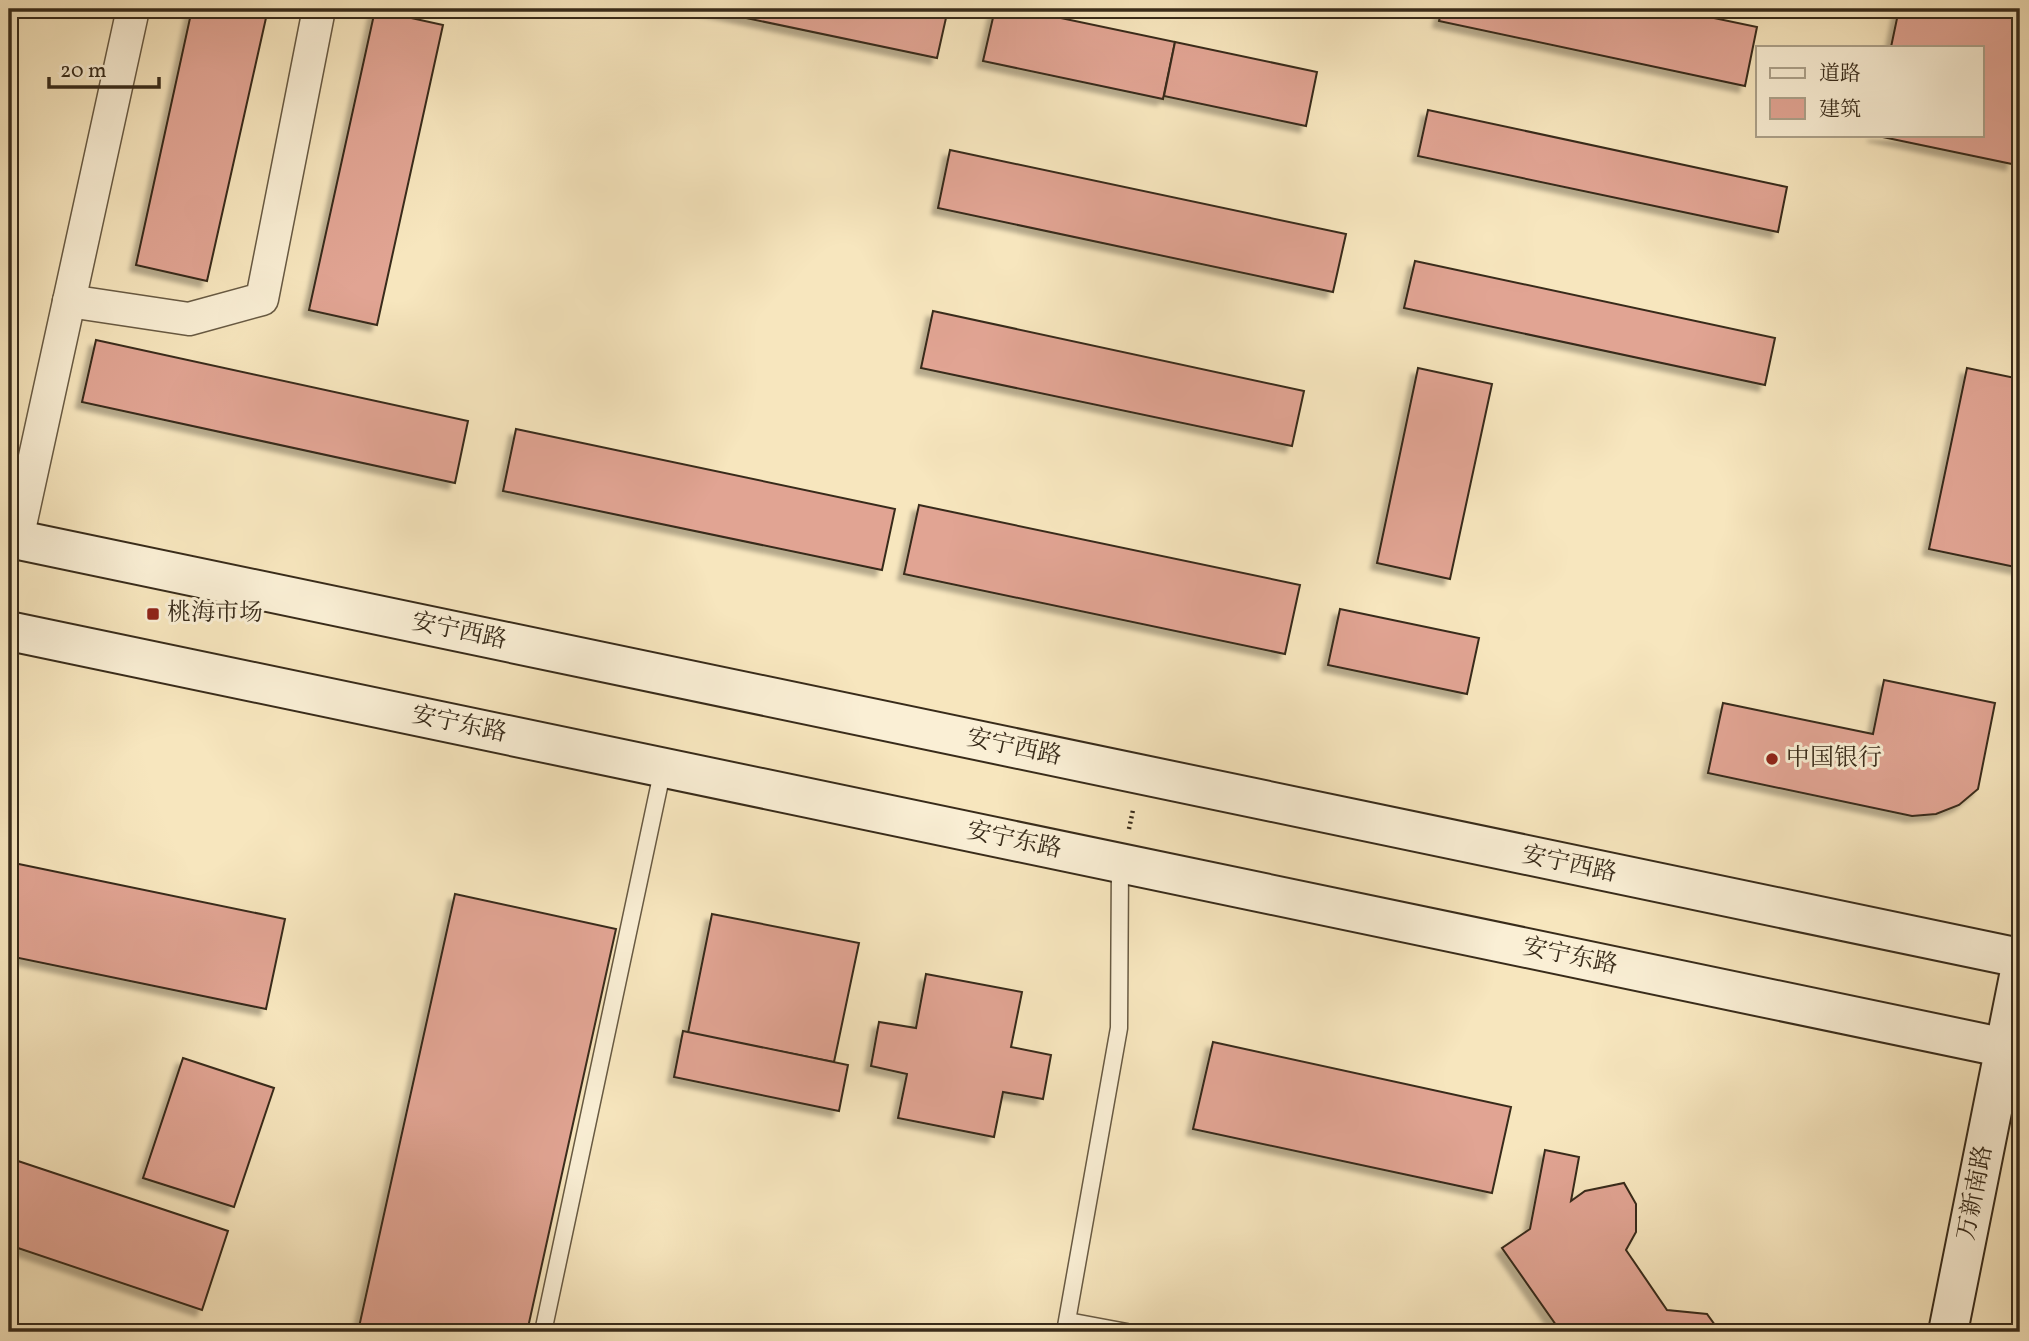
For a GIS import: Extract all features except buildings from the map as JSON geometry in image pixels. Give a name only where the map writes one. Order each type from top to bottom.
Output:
[{"type":"main road","name":"安宁西路","points":[[13,538],[2020,958]]},
{"type":"main road","name":"安宁东路","points":[[9,631],[2013,1050]]},
{"type":"main road","name":"万新南路","points":[[1948,1332],[2013,1050],[2020,971]]},
{"type":"street","points":[[13,538],[69,301],[133,9]]},
{"type":"street","points":[[69,301],[189,319],[262,299],[319,9]]},
{"type":"lane","points":[[543,1332],[663,768]]},
{"type":"lane","points":[[1120,863],[1119,1028],[1066,1326],[1127,1332]]},
{"type":"path","points":[[1120,863],[1142,775]]},
{"type":"place","name":"桃海市场","points":[[153,614]]},
{"type":"place","name":"中国银行","points":[[1772,759]]}]
